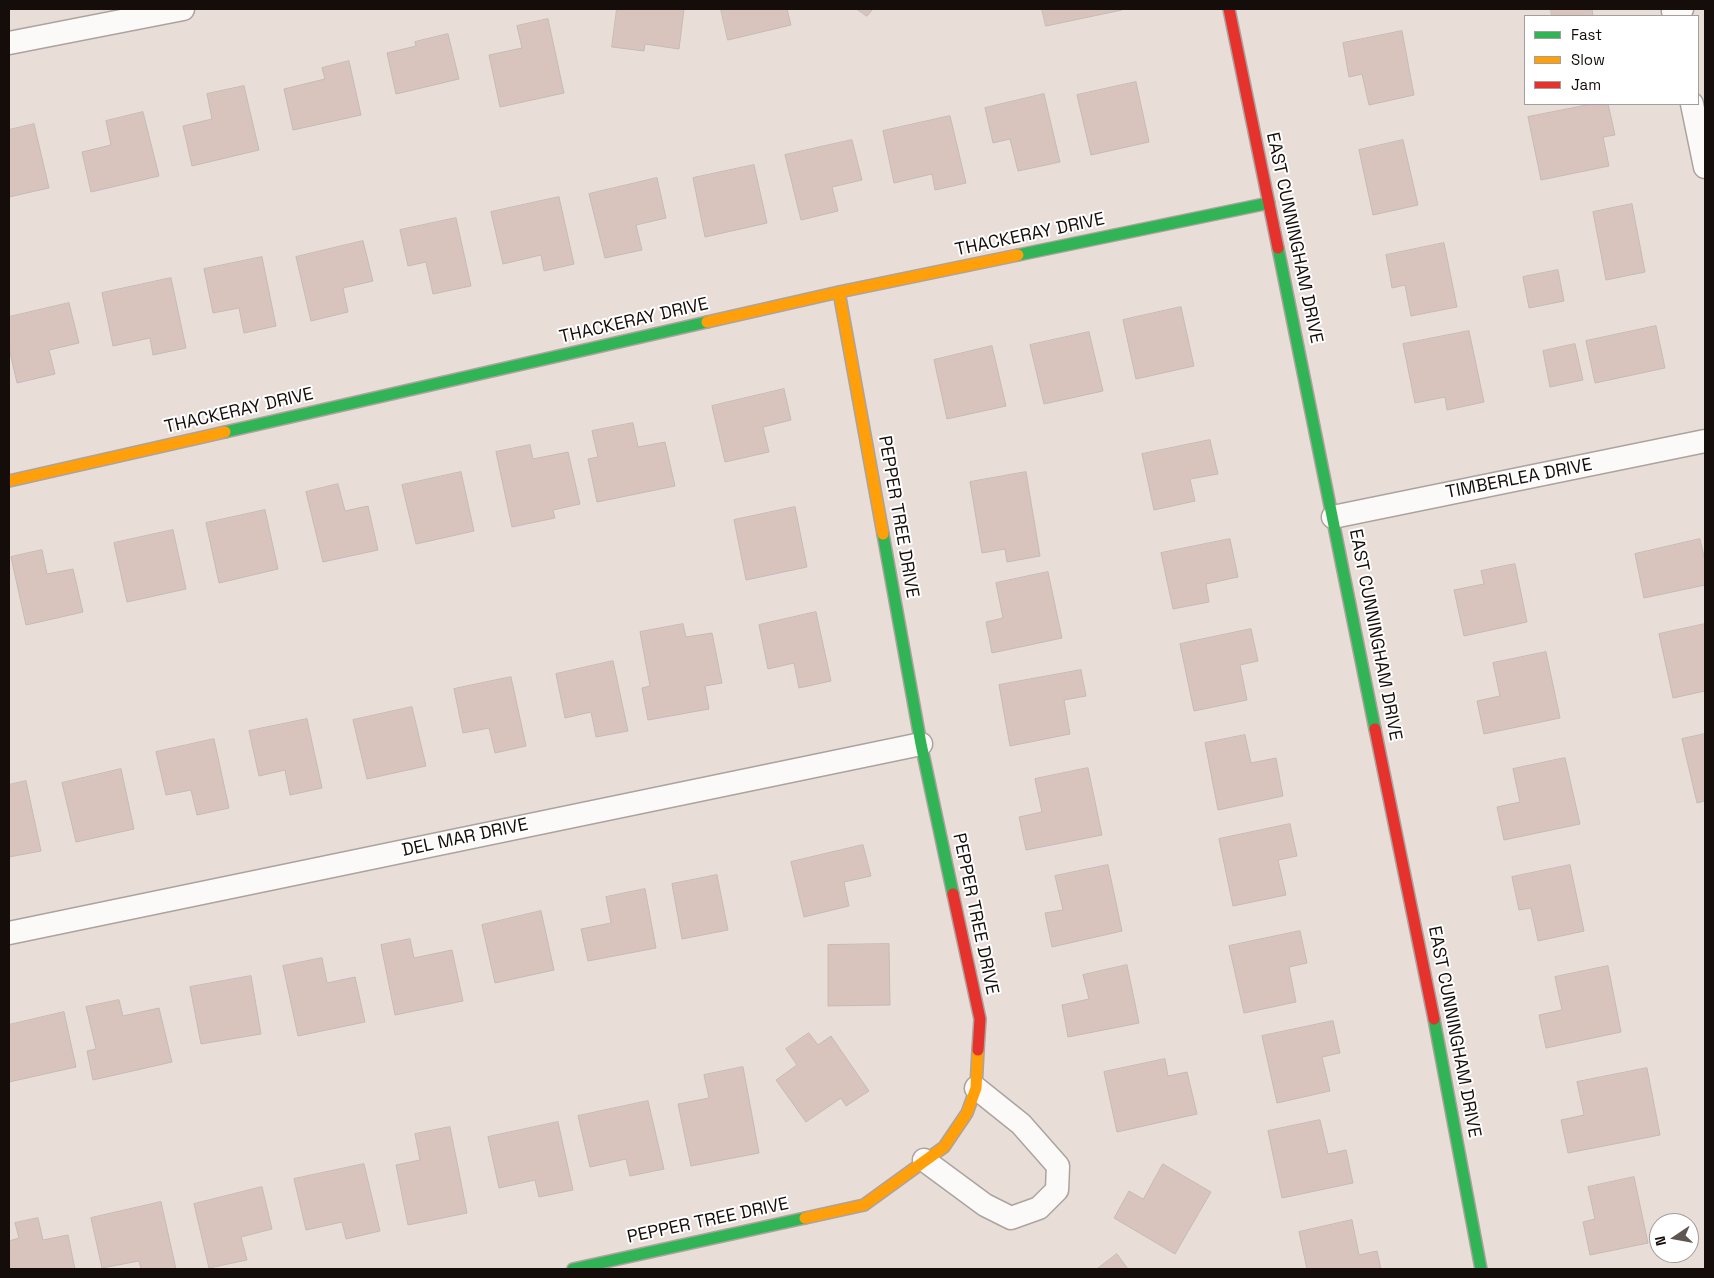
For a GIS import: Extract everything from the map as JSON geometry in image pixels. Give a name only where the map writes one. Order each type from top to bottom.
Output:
[{"type":"street","points":[[9,43],[183,9]]},
{"type":"street","name":"EAST CUNNINGHAM DRIVE","points":[[1230,9],[1446,1076],[1481,1269]]},
{"type":"street","points":[[1692,105],[1705,168]]},
{"type":"street","name":"THACKERAY DRIVE","points":[[9,481],[839,292],[1269,203]]},
{"type":"street","name":"PEPPER TREE DRIVE","points":[[573,1269],[864,1205],[944,1147],[966,1113],[976,1088],[980,1019],[921,744],[839,292]]},
{"type":"street","name":"TIMBERLEA DRIVE","points":[[1333,517],[1705,441]]},
{"type":"street","name":"DEL MAR DRIVE","points":[[9,933],[921,744]]},
{"type":"street","points":[[924,1160],[985,1205],[1011,1218],[1039,1208],[1057,1190],[1058,1166],[1020,1124],[976,1088]]},
{"type":"building","points":[[617,9],[684,9],[679,49],[645,44],[644,51],[612,47]]},
{"type":"building","points":[[721,9],[787,9],[791,25],[728,40]]},
{"type":"building","points":[[857,9],[873,9],[867,16]]},
{"type":"building","points":[[1042,9],[1122,9],[1122,10],[1046,26]]},
{"type":"building","points":[[1551,9],[1592,9],[1593,15],[1552,15]]},
{"type":"building","points":[[548,19],[564,93],[500,107],[489,55],[522,48],[517,26]]},
{"type":"building","points":[[1402,31],[1414,95],[1369,105],[1362,74],[1349,77],[1343,43]]},
{"type":"building","points":[[448,34],[459,79],[396,94],[387,53],[416,46],[415,42]]},
{"type":"building","points":[[349,61],[361,115],[293,130],[284,89],[325,79],[322,68]]},
{"type":"building","points":[[1136,82],[1149,142],[1091,155],[1077,95]]},
{"type":"building","points":[[244,86],[259,150],[192,166],[183,126],[212,119],[207,94]]},
{"type":"building","points":[[1044,94],[1060,162],[1018,171],[1010,139],[993,143],[985,108]]},
{"type":"building","points":[[1587,105],[1608,105],[1615,135],[1603,137],[1609,166],[1541,180],[1528,117]]},
{"type":"building","points":[[143,112],[159,176],[91,192],[82,152],[111,145],[106,121]]},
{"type":"building","points":[[950,116],[966,183],[935,190],[932,174],[894,183],[883,131]]},
{"type":"building","points":[[34,124],[49,188],[9,197],[9,130]]},
{"type":"building","points":[[852,140],[862,180],[832,187],[838,211],[801,220],[785,155]]},
{"type":"building","points":[[1403,140],[1418,205],[1373,215],[1359,150]]},
{"type":"building","points":[[754,165],[767,223],[705,237],[693,178]]},
{"type":"building","points":[[657,178],[666,218],[636,225],[642,250],[605,258],[589,194]]},
{"type":"building","points":[[559,197],[574,264],[544,271],[541,255],[503,264],[491,212]]},
{"type":"building","points":[[1632,204],[1645,272],[1606,280],[1593,212]]},
{"type":"building","points":[[456,218],[471,286],[433,294],[426,262],[408,266],[400,230]]},
{"type":"building","points":[[363,241],[373,281],[343,288],[348,312],[311,321],[296,257]]},
{"type":"building","points":[[1444,243],[1457,307],[1411,316],[1405,285],[1392,288],[1386,255]]},
{"type":"building","points":[[262,257],[276,326],[244,333],[239,308],[213,313],[204,269]]},
{"type":"building","points":[[1558,270],[1564,301],[1529,308],[1523,277]]},
{"type":"building","points":[[171,278],[186,348],[153,355],[150,338],[113,346],[102,293]]},
{"type":"building","points":[[69,303],[79,343],[49,350],[55,374],[17,383],[9,348],[9,317]]},
{"type":"building","points":[[1181,307],[1194,366],[1136,379],[1123,320]]},
{"type":"building","points":[[1656,326],[1665,368],[1595,383],[1586,341]]},
{"type":"building","points":[[1469,331],[1484,402],[1447,410],[1445,397],[1415,403],[1403,344]]},
{"type":"building","points":[[1089,332],[1103,391],[1044,404],[1030,345]]},
{"type":"building","points":[[1575,344],[1583,380],[1550,387],[1543,351]]},
{"type":"building","points":[[992,346],[1006,406],[947,419],[934,360]]},
{"type":"building","points":[[784,389],[791,420],[763,427],[769,452],[725,462],[712,406]]},
{"type":"building","points":[[633,423],[638,447],[665,442],[675,486],[597,502],[588,459],[598,457],[592,431]]},
{"type":"building","points":[[1210,440],[1218,474],[1190,479],[1195,501],[1154,510],[1142,454]]},
{"type":"building","points":[[530,445],[533,459],[568,452],[580,504],[553,510],[555,518],[512,527],[496,452]]},
{"type":"building","points":[[461,472],[474,531],[416,544],[402,485]]},
{"type":"building","points":[[1026,472],[1040,556],[1007,562],[1005,549],[982,553],[970,482]]},
{"type":"building","points":[[338,484],[345,511],[368,506],[378,550],[323,562],[306,492]]},
{"type":"building","points":[[795,507],[807,567],[746,580],[734,520]]},
{"type":"building","points":[[265,510],[278,569],[219,583],[206,523]]},
{"type":"building","points":[[173,530],[186,589],[127,602],[114,543]]},
{"type":"building","points":[[1230,539],[1238,577],[1206,584],[1209,602],[1173,609],[1161,553]]},
{"type":"building","points":[[1700,539],[1705,561],[1705,585],[1644,598],[1635,554]]},
{"type":"building","points":[[42,550],[47,574],[73,569],[83,612],[26,625],[11,557]]},
{"type":"building","points":[[1515,564],[1527,622],[1464,636],[1454,590],[1484,584],[1481,571]]},
{"type":"building","points":[[1048,572],[1062,638],[992,653],[986,622],[1003,618],[996,583]]},
{"type":"building","points":[[816,612],[831,681],[799,688],[794,663],[768,669],[759,625]]},
{"type":"building","points":[[683,624],[686,637],[712,633],[722,683],[705,686],[709,709],[648,720],[642,688],[650,686],[640,632]]},
{"type":"building","points":[[1705,624],[1705,691],[1673,698],[1659,634]]},
{"type":"building","points":[[1251,629],[1258,661],[1240,665],[1247,700],[1194,711],[1180,644]]},
{"type":"building","points":[[1546,652],[1560,718],[1484,734],[1477,701],[1500,696],[1493,663]]},
{"type":"building","points":[[613,661],[628,731],[596,737],[591,712],[565,718],[556,674]]},
{"type":"building","points":[[1081,670],[1086,696],[1064,700],[1070,734],[1010,746],[999,685]]},
{"type":"building","points":[[511,677],[526,746],[495,753],[489,728],[463,733],[454,689]]},
{"type":"building","points":[[412,707],[426,766],[367,779],[353,720]]},
{"type":"building","points":[[307,719],[322,788],[290,795],[285,770],[259,776],[249,731]]},
{"type":"building","points":[[1705,734],[1705,801],[1697,803],[1682,739]]},
{"type":"building","points":[[1245,735],[1251,763],[1276,758],[1283,796],[1218,810],[1205,743]]},
{"type":"building","points":[[214,739],[229,808],[197,815],[191,790],[166,795],[156,752]]},
{"type":"building","points":[[1565,758],[1580,824],[1504,840],[1497,807],[1520,802],[1513,769]]},
{"type":"building","points":[[1088,768],[1102,835],[1026,850],[1019,817],[1042,812],[1035,779]]},
{"type":"building","points":[[121,769],[134,829],[76,842],[62,783]]},
{"type":"building","points":[[26,781],[41,851],[9,857],[9,785]]},
{"type":"building","points":[[1290,824],[1297,856],[1278,860],[1286,895],[1233,906],[1219,839]]},
{"type":"building","points":[[863,845],[871,876],[844,882],[849,906],[804,917],[791,862]]},
{"type":"building","points":[[1108,865],[1122,931],[1052,947],[1045,913],[1063,910],[1055,876]]},
{"type":"building","points":[[1570,865],[1584,931],[1538,941],[1531,908],[1519,910],[1512,877]]},
{"type":"building","points":[[717,875],[728,930],[682,939],[672,884]]},
{"type":"building","points":[[645,889],[656,948],[588,961],[581,929],[611,923],[606,897]]},
{"type":"building","points":[[541,911],[554,970],[495,983],[482,925]]},
{"type":"building","points":[[1300,931],[1307,963],[1289,967],[1296,1002],[1244,1013],[1229,946]]},
{"type":"building","points":[[410,939],[414,958],[452,950],[463,1001],[395,1015],[381,945]]},
{"type":"building","points":[[889,944],[890,1005],[828,1006],[828,945]]},
{"type":"building","points":[[322,958],[327,983],[355,977],[365,1022],[298,1036],[283,966]]},
{"type":"building","points":[[1127,965],[1139,1023],[1068,1037],[1062,1005],[1089,999],[1083,975]]},
{"type":"building","points":[[1608,966],[1621,1032],[1546,1048],[1539,1015],[1562,1010],[1555,977]]},
{"type":"building","points":[[251,976],[261,1034],[201,1044],[190,987]]},
{"type":"building","points":[[119,1000],[123,1016],[159,1008],[172,1062],[93,1080],[87,1051],[96,1049],[86,1007]]},
{"type":"building","points":[[64,1012],[76,1067],[9,1082],[9,1025]]},
{"type":"building","points":[[1333,1021],[1340,1053],[1322,1057],[1330,1091],[1277,1103],[1262,1036]]},
{"type":"building","points":[[809,1033],[818,1045],[831,1036],[869,1091],[846,1106],[841,1098],[806,1122],[776,1080],[797,1065],[786,1049]]},
{"type":"building","points":[[1165,1059],[1168,1076],[1187,1072],[1197,1114],[1117,1132],[1104,1072]]},
{"type":"building","points":[[743,1067],[759,1153],[691,1166],[678,1104],[709,1098],[704,1075]]},
{"type":"building","points":[[1647,1068],[1660,1135],[1568,1153],[1561,1120],[1584,1115],[1577,1082]]},
{"type":"building","points":[[648,1101],[664,1169],[630,1176],[626,1159],[590,1167],[578,1116]]},
{"type":"building","points":[[1320,1120],[1328,1154],[1346,1150],[1353,1183],[1282,1198],[1268,1131]]},
{"type":"building","points":[[558,1122],[573,1190],[539,1197],[535,1180],[499,1188],[488,1137]]},
{"type":"building","points":[[450,1127],[467,1213],[408,1225],[396,1165],[420,1160],[415,1134]]},
{"type":"building","points":[[364,1164],[380,1231],[346,1239],[342,1222],[306,1230],[294,1179]]},
{"type":"building","points":[[1163,1164],[1211,1192],[1175,1254],[1114,1218],[1129,1191],[1143,1199]]},
{"type":"building","points":[[1634,1177],[1648,1243],[1590,1255],[1583,1222],[1595,1219],[1588,1187]]},
{"type":"building","points":[[262,1187],[272,1229],[241,1237],[247,1260],[209,1268],[194,1204]]},
{"type":"building","points":[[161,1202],[176,1269],[141,1269],[139,1261],[102,1268],[91,1218]]},
{"type":"building","points":[[38,1218],[43,1240],[68,1235],[75,1269],[10,1269],[9,1241],[19,1238],[15,1223]]},
{"type":"building","points":[[1352,1220],[1359,1255],[1377,1251],[1381,1269],[1307,1269],[1299,1232]]},
{"type":"building","points":[[1117,1254],[1128,1269],[1097,1269]]},
{"type":"traffic: fast","points":[[1018,255],[1269,203]]},
{"type":"traffic: fast","points":[[1278,248],[1375,729]]},
{"type":"traffic: fast","points":[[225,432],[707,322]]},
{"type":"traffic: fast","points":[[883,534],[921,744],[953,894]]},
{"type":"traffic: fast","points":[[1434,1019],[1481,1269]]},
{"type":"traffic: fast","points":[[573,1269],[805,1218]]},
{"type":"traffic: slow","points":[[707,322],[839,292],[1018,255]]},
{"type":"traffic: slow","points":[[839,292],[883,534]]},
{"type":"traffic: slow","points":[[9,481],[225,432]]},
{"type":"traffic: slow","points":[[805,1218],[864,1205],[944,1147],[967,1113],[976,1088],[978,1050]]},
{"type":"traffic: jam","points":[[1229,9],[1278,248]]},
{"type":"traffic: jam","points":[[1375,729],[1434,1019]]},
{"type":"traffic: jam","points":[[953,894],[980,1019],[978,1050]]}]
